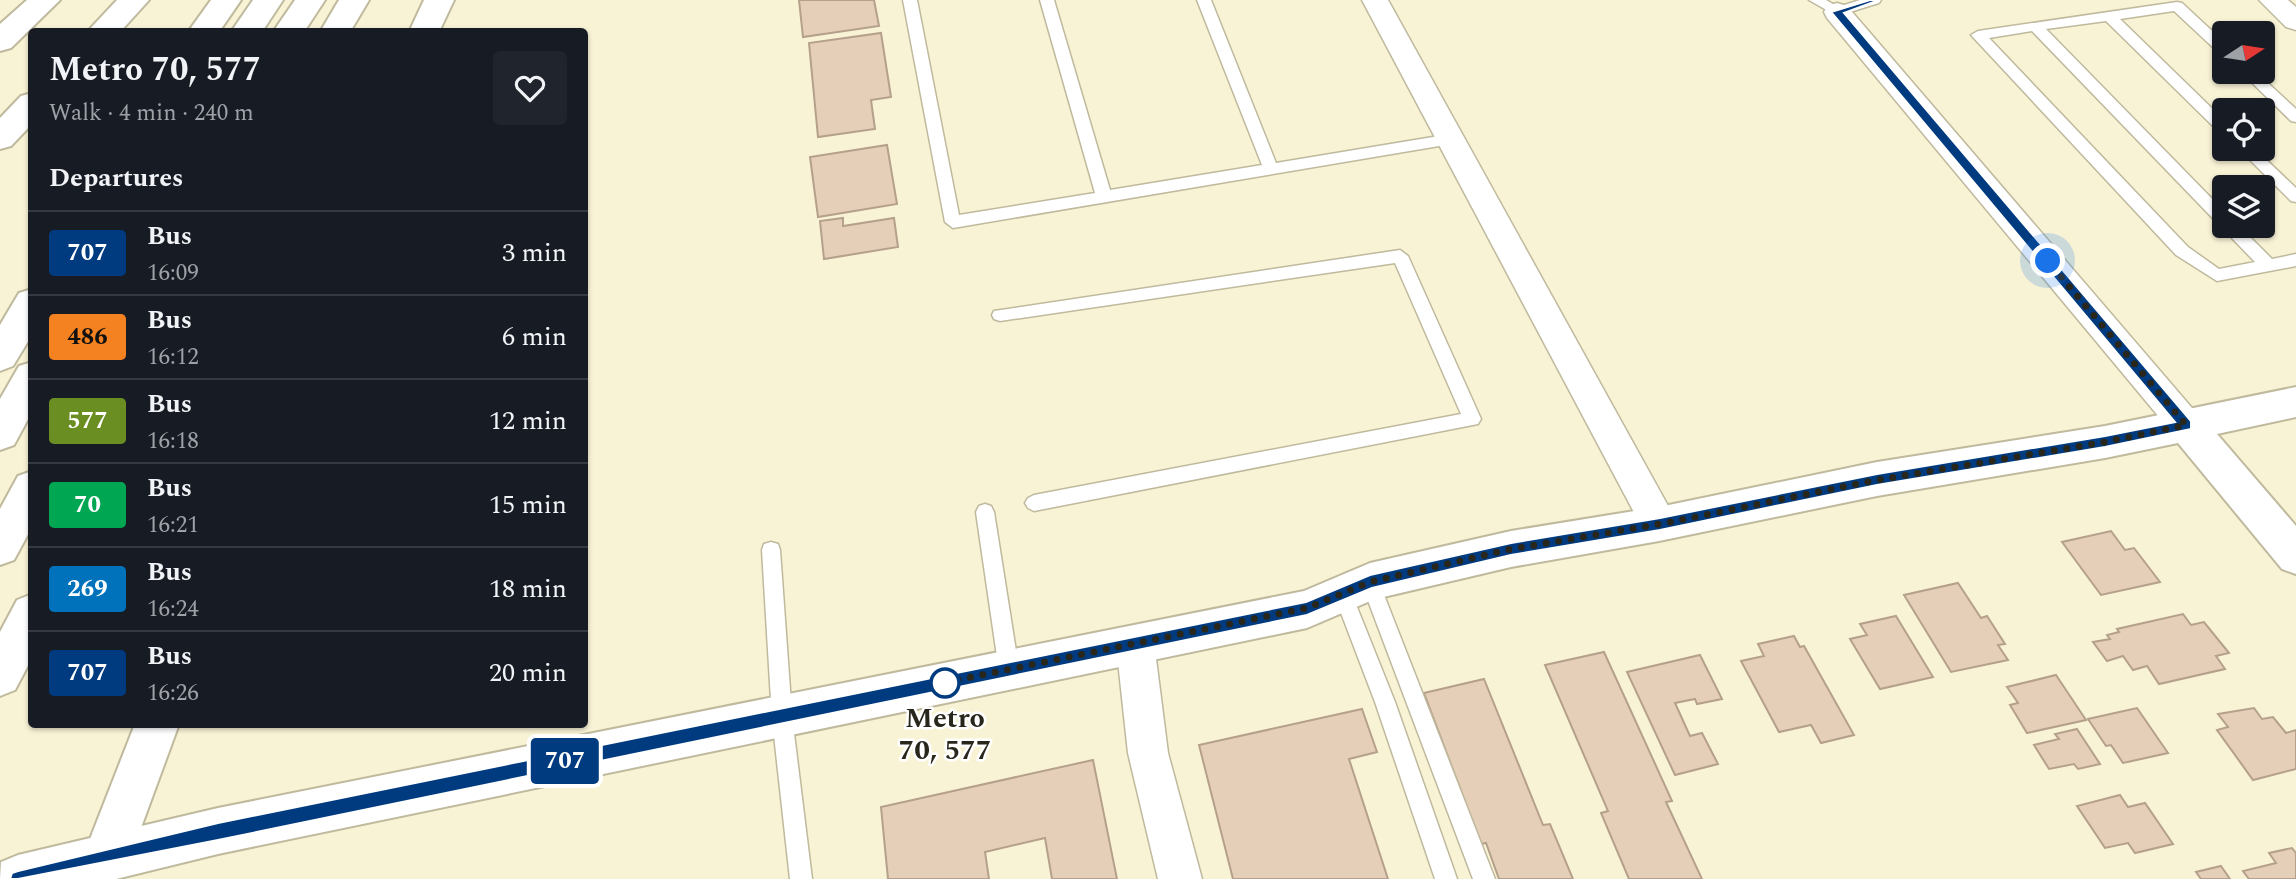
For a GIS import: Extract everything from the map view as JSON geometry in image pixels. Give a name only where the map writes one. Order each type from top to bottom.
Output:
[{"type":"main road","points":[[0,41],[45,0]]},
{"type":"main road","points":[[106,28],[134,0]]},
{"type":"main road","points":[[206,28],[226,0]]},
{"type":"main road","points":[[249,28],[268,0]]},
{"type":"main road","points":[[291,28],[310,0]]},
{"type":"main road","points":[[336,28],[354,0]]},
{"type":"main road","points":[[426,28],[439,0]]},
{"type":"main road","points":[[0,138],[28,108]]},
{"type":"main road","points":[[0,356],[28,310]]},
{"type":"main road","points":[[0,434],[28,384]]},
{"type":"main road","points":[[18,879],[103,868],[218,831],[1307,608],[1356,587],[1511,549],[1660,524],[1877,480],[2105,442],[2296,402]]},
{"type":"main road","points":[[2186,425],[2296,556]]},
{"type":"main road","points":[[0,547],[28,495]]},
{"type":"main road","points":[[0,676],[28,621]]},
{"type":"main road","points":[[103,868],[156,728]]},
{"type":"street","points":[[1376,0],[1660,524]]},
{"type":"street","points":[[2272,0],[2296,21]]},
{"type":"street","points":[[1828,4],[2186,425]]},
{"type":"street","points":[[1135,643],[1149,753],[1180,879]]},
{"type":"lane","points":[[911,0],[953,222],[1451,139]]},
{"type":"lane","points":[[1047,0],[1104,196]]},
{"type":"lane","points":[[1204,0],[1271,168]]},
{"type":"lane","points":[[1828,4],[1874,0]]},
{"type":"lane","points":[[2212,39],[2177,6],[1978,35],[2182,251],[2217,275],[2296,260]]},
{"type":"lane","points":[[2109,16],[2212,116]]},
{"type":"lane","points":[[2036,27],[2212,208]]},
{"type":"lane","points":[[2261,84],[2296,117]]},
{"type":"lane","points":[[2258,161],[2296,197]]},
{"type":"lane","points":[[2242,238],[2268,265]]},
{"type":"lane","points":[[1000,315],[1400,256],[1472,419],[1034,503]]},
{"type":"lane","points":[[985,512],[1009,670]]},
{"type":"lane","points":[[771,550],[782,717],[801,879]]},
{"type":"lane","points":[[1356,587],[1385,702],[1446,879]]},
{"type":"lane","points":[[1356,587],[1484,879]]},
{"type":"building","points":[[799,0],[874,0],[879,26],[803,37]]},
{"type":"building","points":[[881,33],[891,97],[871,100],[875,129],[818,137],[809,43]]},
{"type":"building","points":[[887,145],[897,204],[818,217],[810,157]]},
{"type":"building","points":[[843,218],[843,226],[894,218],[898,247],[824,259],[820,221]]},
{"type":"building","points":[[2111,531],[2125,550],[2134,548],[2160,582],[2101,595],[2062,542]]},
{"type":"building","points":[[1958,583],[1981,618],[1987,616],[2005,644],[1998,645],[2008,660],[1951,672],[1904,595]]},
{"type":"building","points":[[2183,614],[2191,625],[2204,622],[2229,653],[2216,656],[2225,669],[2159,684],[2147,666],[2133,670],[2123,656],[2107,661],[2093,642],[2110,639],[2107,635],[2119,632],[2117,629]]},
{"type":"building","points":[[1896,616],[1933,677],[1880,689],[1850,639],[1867,635],[1860,624]]},
{"type":"building","points":[[1794,636],[1800,647],[1804,646],[1854,735],[1821,743],[1811,725],[1779,732],[1741,661],[1764,656],[1758,644]]},
{"type":"building","points":[[1604,652],[1672,801],[1666,802],[1702,879],[1629,879],[1601,813],[1608,811],[1545,665]]},
{"type":"building","points":[[1700,655],[1722,699],[1697,704],[1695,699],[1675,703],[1690,736],[1702,733],[1718,764],[1675,775],[1627,672]]},
{"type":"building","points":[[2056,675],[2086,720],[2027,733],[2010,705],[2018,703],[2007,687]]},
{"type":"building","points":[[1484,679],[1543,825],[1550,824],[1573,879],[1499,879],[1486,843],[1481,844],[1424,693]]},
{"type":"building","points":[[2137,708],[2168,753],[2123,763],[2111,745],[2106,746],[2088,719]]},
{"type":"building","points":[[2254,708],[2262,719],[2273,717],[2286,733],[2296,730],[2296,769],[2253,780],[2217,730],[2228,727],[2218,714]]},
{"type":"building","points":[[1362,709],[1377,752],[1349,759],[1388,879],[1233,879],[1199,745]]},
{"type":"building","points":[[2077,729],[2100,764],[2078,769],[2074,764],[2049,769],[2034,745],[2059,739],[2055,734]]},
{"type":"building","points":[[1093,760],[1117,879],[1052,879],[1045,838],[985,852],[989,879],[888,879],[881,807]]},
{"type":"building","points":[[2120,795],[2128,807],[2145,803],[2173,844],[2135,853],[2128,843],[2105,848],[2077,806]]},
{"type":"building","points":[[2292,848],[2296,853],[2296,879],[2249,879],[2243,871],[2276,863],[2269,853]]},
{"type":"building","points":[[2221,866],[2230,879],[2201,879],[2196,872]]},
{"type":"bus line","name":"707","points":[[18,879],[218,831],[1307,608],[1370,582],[1511,549],[1660,524],[1877,480],[2105,442],[2186,425],[1837,12],[1874,0]]},
{"type":"place","name":"Metro 70, 577","points":[[945,683]]},
{"type":"route","points":[[945,683],[933,685],[1307,608],[1370,582],[1511,549],[1660,524],[1877,480],[2105,442],[2186,425],[2048,261]]}]
